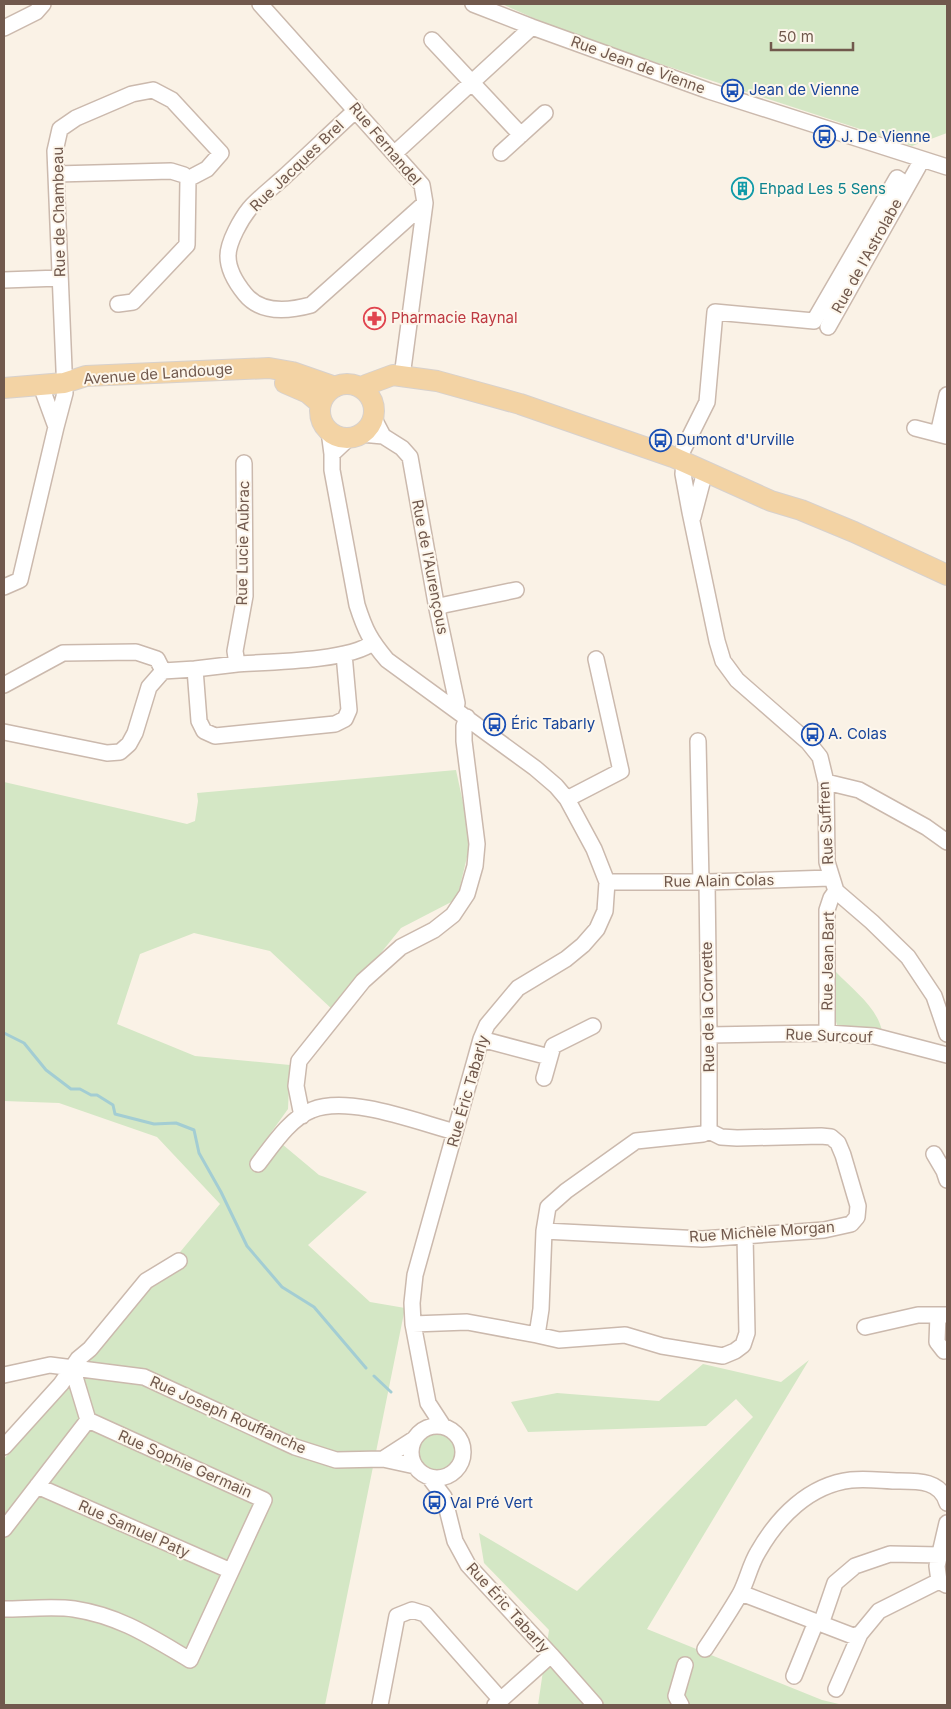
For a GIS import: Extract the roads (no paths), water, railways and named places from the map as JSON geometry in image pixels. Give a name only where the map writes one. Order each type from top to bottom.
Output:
[{"type":"main road","name":"Avenue de Landouge","points":[[64,383],[86,376],[269,368],[292,372],[335,387]]},
{"type":"main road","points":[[361,388],[393,375],[437,381],[520,404],[681,461],[771,502],[801,510],[854,532],[947,575]]},
{"type":"main road","points":[[374,412],[372,400],[361,388],[349,384],[335,387],[321,404],[322,419],[329,431],[335,435],[355,436],[367,430],[374,412],[386,392],[404,377]]},
{"type":"main road","name":"Avenue de Landouge","points":[[64,383],[86,387],[268,380],[289,383],[308,393],[321,404]]},
{"type":"main road","points":[[4,388],[64,383]]},
{"type":"street","points":[[4,28],[36,12],[44,4]]},
{"type":"street","name":"Rue Fernandel","points":[[260,4],[422,185],[425,203],[403,369],[404,377]]},
{"type":"street","name":"Rue Jean de Vienne","points":[[473,4],[709,91],[947,167]]},
{"type":"street","points":[[395,153],[532,27]]},
{"type":"street","points":[[432,40],[521,135]]},
{"type":"street","name":"Rue de Chambeau","points":[[4,587],[20,580],[65,393],[55,152],[60,129],[76,118],[132,94],[153,90],[172,100],[221,152],[207,169],[188,180]]},
{"type":"street","name":"Rue Jacques Brel","points":[[356,110],[250,209],[235,232],[228,254],[230,267],[236,282],[250,300],[266,308],[280,310],[296,309],[311,305],[425,203]]},
{"type":"street","points":[[501,153],[545,113]]},
{"type":"street","name":"Rue de l'Astrolabe","points":[[828,327],[921,159]]},
{"type":"street","points":[[56,174],[171,170],[184,175],[188,180],[187,245],[133,302],[118,304]]},
{"type":"street","name":"Rue de l'Astrolabe","points":[[681,461],[707,402],[715,312],[814,321],[897,178],[907,185]]},
{"type":"street","points":[[4,280],[60,278]]},
{"type":"street","points":[[41,386],[56,428]]},
{"type":"street","points":[[915,428],[943,435],[947,395]]},
{"type":"street","name":"Rue de l'Aurençous","points":[[374,412],[383,436]]},
{"type":"street","name":"Rue Éric Tabarly","points":[[329,431],[332,470],[358,605],[363,625],[372,643],[388,660],[535,768],[567,799],[594,849],[607,882],[605,911],[597,928],[583,944],[566,958],[518,988],[487,1025],[481,1039],[415,1275],[412,1303],[413,1324],[428,1403],[442,1426]]},
{"type":"street","points":[[332,454],[355,436]]},
{"type":"street","name":"Rue de l'Aurençous","points":[[302,1116],[296,1086],[299,1061],[363,981],[401,947],[434,930],[453,915],[467,894],[475,866],[477,844],[464,741],[464,726],[457,703],[437,609],[410,457],[402,448],[383,436],[355,436]]},
{"type":"street","name":"Rue Suffren","points":[[681,461],[692,523],[723,661],[737,680],[808,742],[820,757],[826,782],[827,862],[833,884]]},
{"type":"street","name":"Rue Lucie Aubrac","points":[[237,664],[235,652],[245,596],[244,463]]},
{"type":"street","name":"Rue Suffren","points":[[692,523],[701,484],[706,472]]},
{"type":"street","points":[[437,609],[444,605],[516,590]]},
{"type":"street","points":[[4,732],[107,753],[120,752],[129,744],[135,732],[149,687],[163,671],[344,654],[366,648],[372,643]]},
{"type":"street","points":[[4,685],[63,653],[136,652],[156,659],[163,671]]},
{"type":"street","points":[[195,669],[199,721],[204,730],[215,736],[298,728],[335,724],[345,719],[349,710],[344,654]]},
{"type":"street","points":[[567,799],[621,771],[596,659]]},
{"type":"street","name":"Rue de la Corvette","points":[[698,741],[710,1035],[708,1131]]},
{"type":"street","points":[[826,782],[858,790],[926,827],[947,842]]},
{"type":"street","name":"Rue Alain Colas","points":[[607,882],[833,884]]},
{"type":"street","points":[[833,884],[908,957],[934,996],[947,1034]]},
{"type":"street","name":"Rue Jean Bart","points":[[828,1034],[827,910],[833,884]]},
{"type":"street","points":[[544,1078],[553,1046],[592,1026]]},
{"type":"street","name":"Rue Surcouf","points":[[710,1035],[828,1034],[874,1036],[947,1055]]},
{"type":"street","points":[[481,1039],[550,1057]]},
{"type":"street","points":[[258,1164],[288,1127],[302,1116],[311,1110],[336,1105],[357,1106],[455,1132]]},
{"type":"street","points":[[537,1335],[541,1309],[544,1231],[548,1207],[636,1141],[703,1134],[708,1131]]},
{"type":"street","name":"Rue Michèle Morgan","points":[[544,1231],[702,1239],[824,1230],[851,1224],[857,1217],[858,1206],[843,1155],[838,1143],[831,1137],[736,1138],[721,1137],[708,1131]]},
{"type":"street","points":[[934,1154],[947,1180]]},
{"type":"street","points":[[413,1324],[467,1322],[559,1340],[625,1335],[662,1346],[723,1356],[743,1345],[747,1334],[745,1235]]},
{"type":"street","points":[[4,1447],[61,1384],[78,1359],[90,1349],[146,1282],[179,1261]]},
{"type":"street","points":[[865,1327],[918,1315],[942,1315],[937,1342],[944,1351]]},
{"type":"street","name":"Rue Joseph Rouffanche","points":[[4,1375],[50,1365],[144,1377],[296,1447],[336,1460],[383,1459],[414,1466]]},
{"type":"street","points":[[4,1529],[88,1420],[72,1367]]},
{"type":"street","name":"Rue Éric Tabarly","points":[[418,1434],[428,1403]]},
{"type":"street","name":"Rue Sophie Germain","points":[[88,1420],[264,1500],[231,1571]]},
{"type":"street","points":[[383,1459],[418,1434],[435,1425],[451,1429],[458,1435],[462,1443],[463,1452],[462,1459],[454,1472],[444,1498]]},
{"type":"street","points":[[418,1434],[410,1452],[414,1466],[429,1477],[438,1478],[454,1472]]},
{"type":"street","name":"Rue Éric Tabarly","points":[[429,1477],[444,1498],[455,1541],[468,1566],[595,1705]]},
{"type":"street","points":[[705,1649],[740,1592],[757,1553],[787,1512],[800,1501],[827,1486],[851,1480],[925,1482],[938,1488],[946,1498],[947,1503]]},
{"type":"street","name":"Rue Samuel Paty","points":[[37,1486],[231,1571]]},
{"type":"street","points":[[836,1689],[860,1634],[879,1611],[943,1583],[937,1566],[947,1523]]},
{"type":"street","points":[[794,1676],[835,1583],[855,1566],[890,1554],[940,1555]]},
{"type":"street","points":[[4,1610],[72,1609],[108,1617],[135,1628],[190,1660],[231,1571]]},
{"type":"street","points":[[740,1592],[853,1636],[860,1634]]},
{"type":"street","points":[[380,1705],[397,1616],[412,1610],[425,1614],[498,1702],[551,1655]]},
{"type":"street","points":[[681,1705],[676,1696],[686,1665]]},
{"type":"waterway","points":[[4,1033],[24,1043],[46,1070],[71,1089],[80,1089],[91,1095],[97,1095],[113,1105],[115,1114],[154,1124],[176,1123],[194,1130],[199,1153],[221,1192],[247,1246],[282,1287],[314,1307],[366,1368]]},
{"type":"waterway","points":[[374,1376],[391,1392]]},
{"type":"place","name":"Jean de Vienne","points":[[733,90]]},
{"type":"place","name":"J. De Vienne","points":[[825,137]]},
{"type":"place","name":"Ehpad Les 5 Sens","points":[[743,189]]},
{"type":"place","name":"Pharmacie Raynal","points":[[375,318]]},
{"type":"place","name":"Dumont d'Urville","points":[[660,440]]},
{"type":"place","name":"Éric Tabarly","points":[[495,724]]},
{"type":"place","name":"A. Colas","points":[[812,734]]},
{"type":"place","name":"Val Pré Vert","points":[[434,1503]]}]
